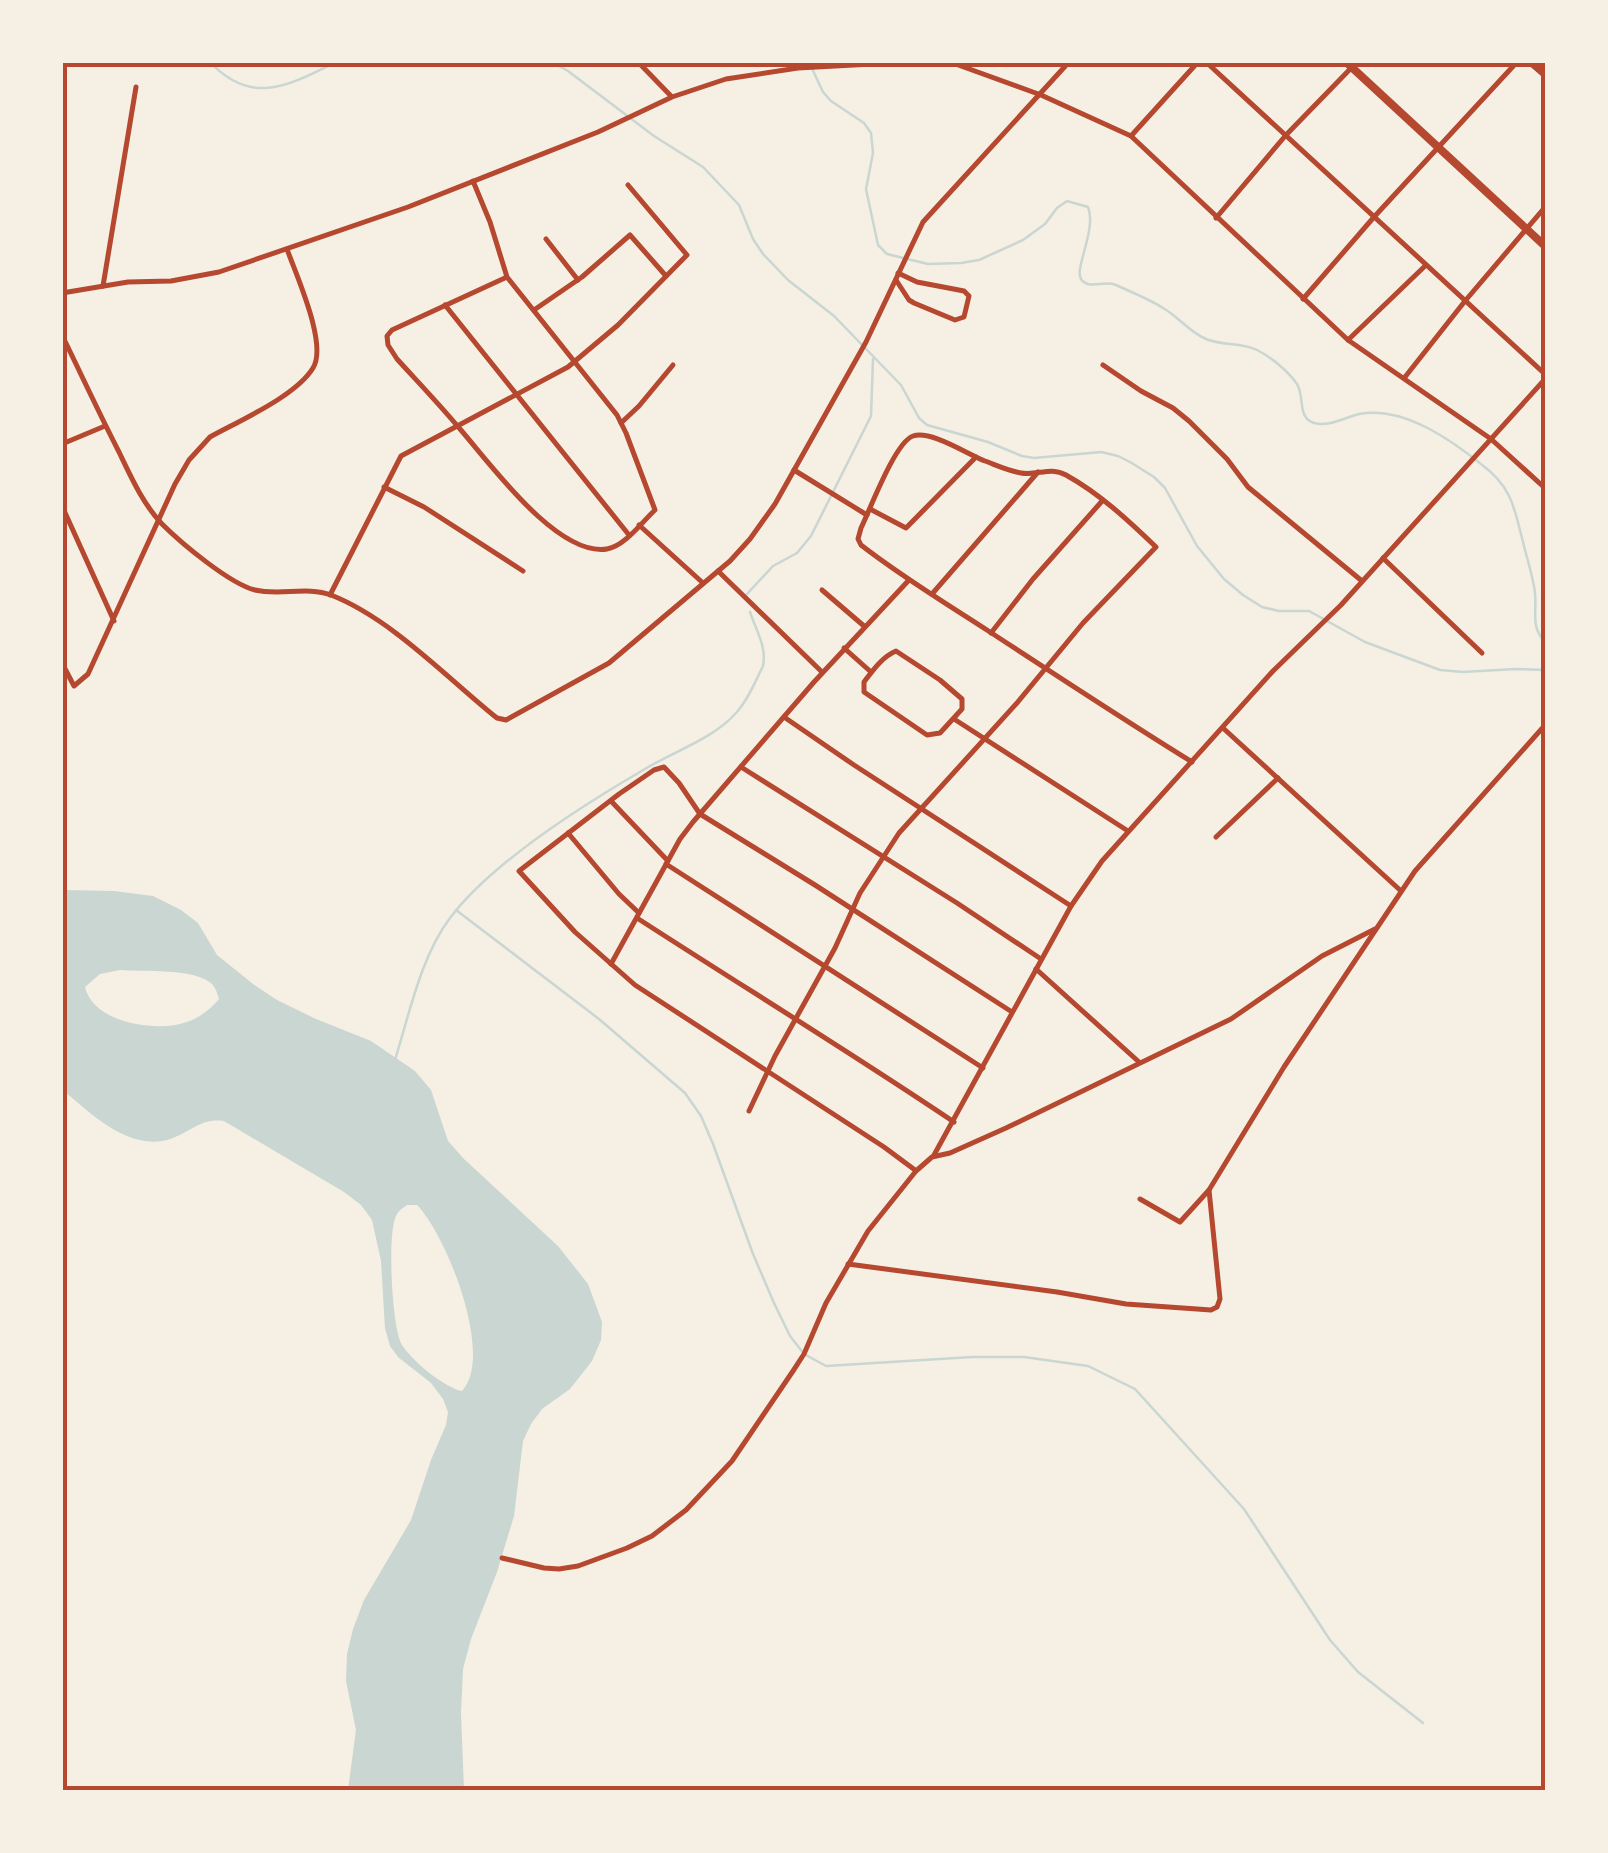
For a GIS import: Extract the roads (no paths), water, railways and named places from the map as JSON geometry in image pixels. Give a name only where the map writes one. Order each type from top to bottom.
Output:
[{"type":"main road","points":[[1531,62],[1546,75]]},
{"type":"main road","points":[[1352,64],[1546,247]]},
{"type":"street","points":[[638,62],[672,97]]},
{"type":"street","points":[[62,294],[198,277],[288,248],[380,218],[726,78],[805,67],[909,62]]},
{"type":"street","points":[[950,62],[1041,95],[1130,136],[1348,340],[1491,439],[1546,489]]},
{"type":"street","points":[[62,335],[137,489],[160,521],[183,543],[256,590],[316,591],[372,618],[506,720],[610,664],[730,560],[764,522],[861,352],[923,222],[1069,62]]},
{"type":"street","points":[[1130,136],[1198,62]]},
{"type":"street","points":[[502,1558],[544,1568],[594,1562],[666,1527],[732,1462],[804,1354],[826,1302],[848,1264],[886,1206],[932,1157],[954,1122],[1071,906],[1102,862],[1546,376],[1206,62]]},
{"type":"street","points":[[1303,299],[1516,62]]},
{"type":"street","points":[[1216,218],[1352,64]]},
{"type":"street","points":[[103,286],[136,87]]},
{"type":"street","points":[[473,180],[507,278],[621,423],[655,510],[618,545],[603,550],[578,544],[518,497],[397,359],[387,340],[392,330],[507,278]]},
{"type":"street","points":[[330,595],[401,456],[576,362],[687,256],[628,185]]},
{"type":"street","points":[[1405,377],[1546,206]]},
{"type":"street","points":[[533,310],[578,280],[630,235],[666,276]]},
{"type":"street","points":[[546,239],[578,280]]},
{"type":"street","points":[[64,667],[74,686],[88,674],[175,484],[200,446],[288,393],[313,368],[317,345],[314,328],[288,248]]},
{"type":"street","points":[[1348,340],[1426,265]]},
{"type":"street","points":[[897,276],[964,291],[970,296],[964,317],[956,320],[914,304],[897,276]]},
{"type":"street","points":[[445,305],[629,535]]},
{"type":"street","points":[[621,423],[673,364]]},
{"type":"street","points":[[1103,365],[1189,421],[1227,459],[1248,487],[1362,581]]},
{"type":"street","points":[[62,444],[106,426]]},
{"type":"street","points":[[749,1111],[883,856],[920,808],[1018,703],[1044,668],[1083,622],[1156,547],[1103,500],[1061,472],[1022,473],[932,437],[912,436],[892,461],[858,541],[909,580],[1044,668],[1192,762]]},
{"type":"street","points":[[794,470],[906,528],[976,457]]},
{"type":"street","points":[[932,594],[1039,471]]},
{"type":"street","points":[[384,487],[424,507],[523,571]]},
{"type":"street","points":[[991,632],[1103,500]]},
{"type":"street","points":[[62,506],[114,621]]},
{"type":"street","points":[[639,525],[703,583]]},
{"type":"street","points":[[1382,558],[1482,654]]},
{"type":"street","points":[[718,571],[822,672]]},
{"type":"street","points":[[611,964],[680,839],[822,672],[909,580]]},
{"type":"street","points":[[822,590],[864,626]]},
{"type":"street","points":[[844,648],[871,672]]},
{"type":"street","points":[[891,652],[901,652],[962,698],[962,708],[940,733],[927,735],[864,692],[862,687],[871,672],[891,652]]},
{"type":"street","points":[[784,717],[1071,906]]},
{"type":"street","points":[[954,719],[1129,832]]},
{"type":"street","points":[[1140,1199],[1180,1222],[1209,1190],[1284,1067],[1415,871],[1546,724]]},
{"type":"street","points":[[1223,728],[1401,891]]},
{"type":"street","points":[[741,767],[1042,958]]},
{"type":"street","points":[[916,1171],[649,995],[575,932],[519,871],[611,800],[654,770],[664,768],[700,814],[1012,1012]]},
{"type":"street","points":[[1216,837],[1278,778]]},
{"type":"street","points":[[611,800],[667,862],[983,1068]]},
{"type":"street","points":[[568,832],[638,915],[954,1122]]},
{"type":"street","points":[[932,1157],[1006,1128],[1231,1019],[1322,956],[1375,928]]},
{"type":"street","points":[[1036,969],[1139,1062]]},
{"type":"street","points":[[848,1264],[1126,1304],[1211,1310],[1220,1304],[1220,1282],[1209,1190]]},
{"type":"waterway","points":[[210,62],[226,76],[256,88],[287,84],[336,62]]},
{"type":"waterway","points":[[552,62],[703,167],[739,205],[763,254],[788,280],[834,316],[901,385],[927,425],[1022,456],[1101,452],[1130,462],[1165,488],[1197,546],[1224,579],[1262,607],[1309,611],[1365,642],[1440,670],[1546,670]]},
{"type":"waterway","points":[[809,62],[823,92],[864,123],[871,133],[873,153],[866,189],[878,245],[887,254],[928,264],[979,260],[1023,240],[1067,201],[1088,207],[1090,226],[1080,267],[1084,282],[1116,285],[1158,305],[1206,339],[1262,353],[1297,384],[1305,417],[1314,423],[1327,424],[1366,413],[1397,416],[1442,436],[1491,473],[1506,490],[1514,508],[1534,587],[1536,626],[1546,642]]},
{"type":"waterway","points":[[747,594],[773,566],[797,553],[811,536],[871,416],[873,359]]},
{"type":"waterway","points":[[395,1060],[431,950],[468,897],[514,855],[567,817],[716,730],[740,708],[764,659],[750,612]]},
{"type":"waterway","points":[[456,910],[599,1019],[685,1093],[713,1144],[774,1303],[804,1354],[826,1366],[1024,1357],[1088,1366],[1135,1389],[1244,1509],[1330,1640],[1358,1672],[1423,1723]]}]
